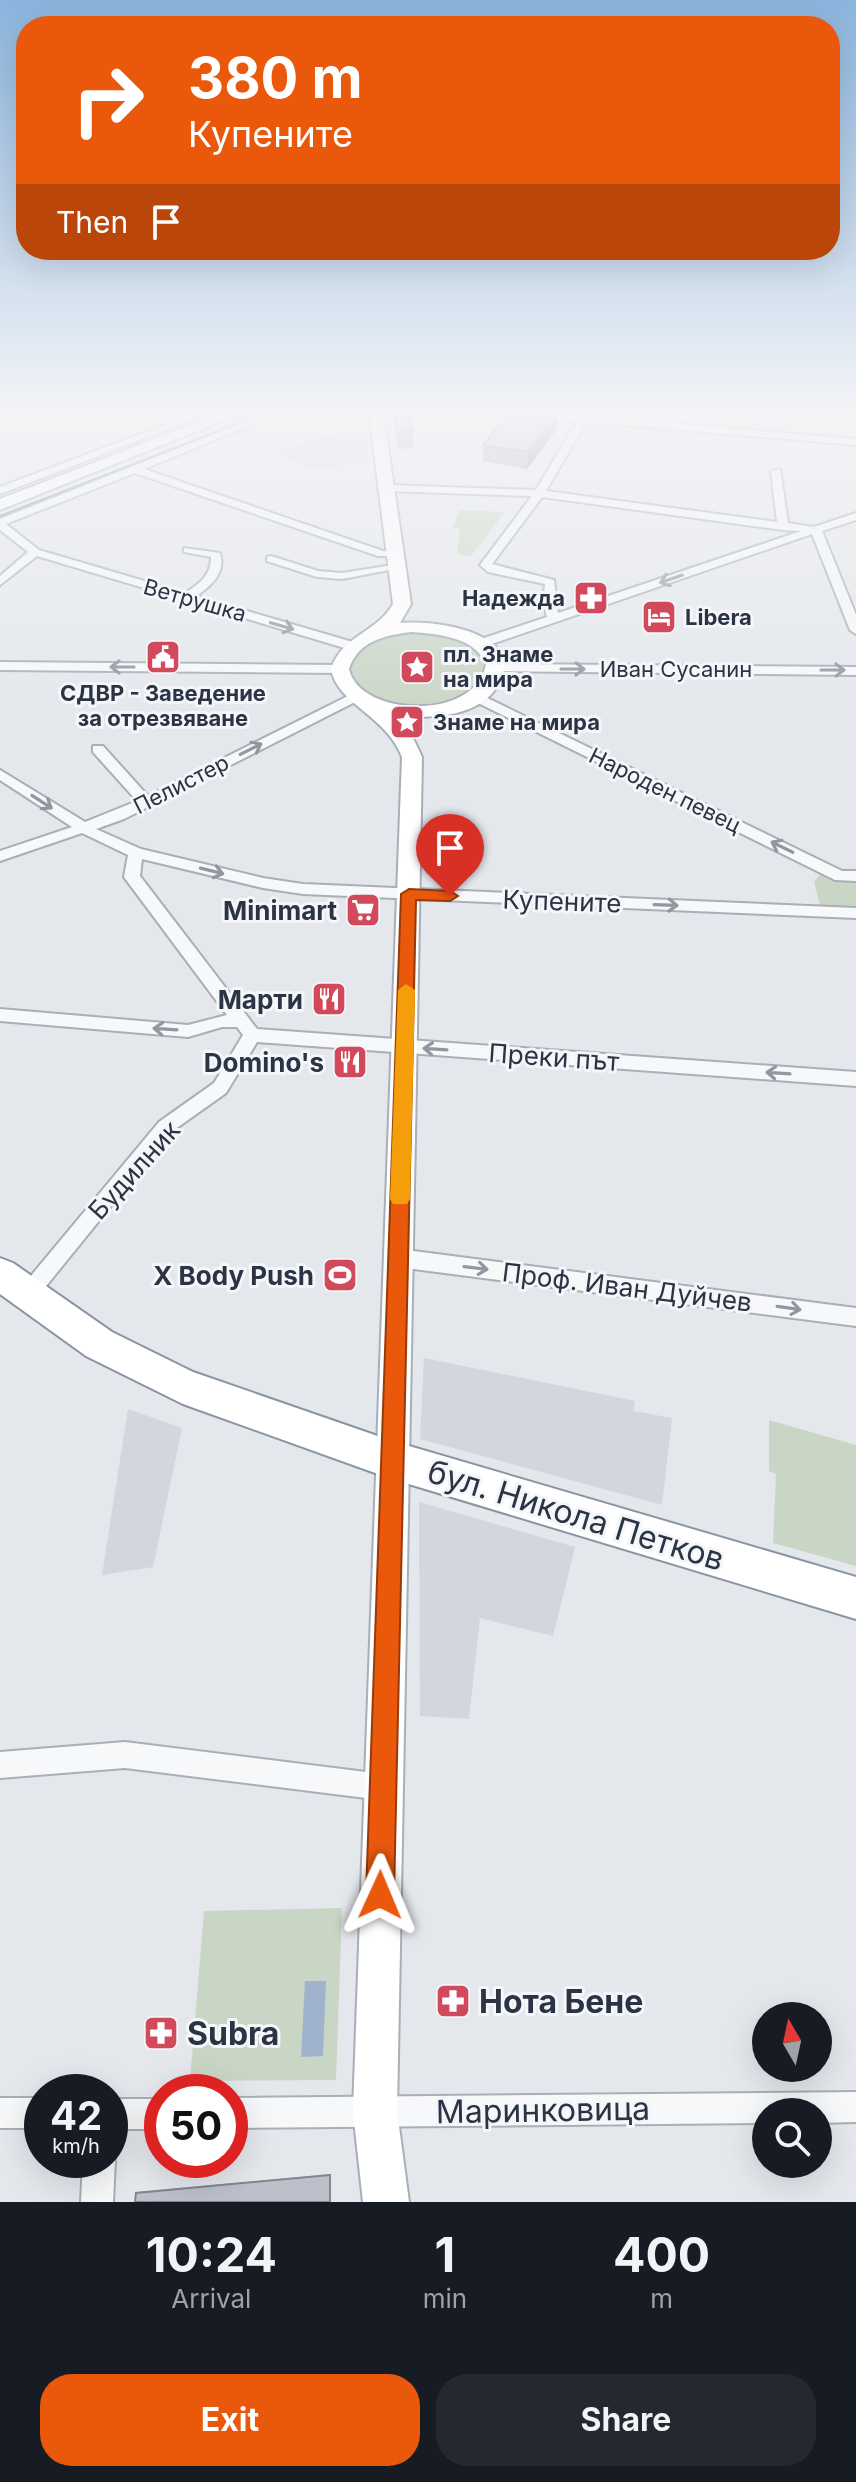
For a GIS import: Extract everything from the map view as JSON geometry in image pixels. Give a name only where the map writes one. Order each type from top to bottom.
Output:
[{"type":"highway","name":"бул. Никола Петков","points":[[13,1285],[99,1344],[183,1386],[392,1460],[856,1598]]},
{"type":"main road","points":[[386,2202],[375,2111],[412,757],[406,739],[344,683],[340,669],[343,657],[352,646],[387,627],[402,604],[391,515]]},
{"type":"main road","points":[[360,698],[409,712],[452,707],[477,697],[493,680],[495,668],[491,655],[479,644],[423,615],[401,586]]},
{"type":"main road","points":[[374,634],[412,627],[456,633]]},
{"type":"main road","points":[[412,757],[426,730],[452,707]]},
{"type":"street","points":[[0,524],[23,515]]},
{"type":"street","points":[[268,515],[398,560]]},
{"type":"street","points":[[523,515],[486,565],[492,570],[550,582],[552,593],[549,603],[554,619]]},
{"type":"street","points":[[695,515],[816,530]]},
{"type":"street","points":[[781,515],[783,527]]},
{"type":"street","points":[[479,644],[856,516]]},
{"type":"street","name":"Ветрушка","points":[[0,524],[35,552],[352,646]]},
{"type":"street","points":[[816,530],[856,630]]},
{"type":"street","points":[[185,597],[209,581],[217,564],[216,555],[188,550]]},
{"type":"street","points":[[0,582],[35,552]]},
{"type":"street","points":[[271,559],[317,574],[342,576],[398,560]]},
{"type":"street","points":[[0,666],[340,669]]},
{"type":"street","name":"Иван Сусанин","points":[[495,668],[856,671]]},
{"type":"street","name":"Народен певец","points":[[477,697],[840,876],[856,876]]},
{"type":"street","name":"Пелистер","points":[[0,856],[85,829],[360,698]]},
{"type":"street","points":[[98,749],[146,802]]},
{"type":"street","points":[[0,774],[85,829]]},
{"type":"street","name":"Купените","points":[[85,829],[136,853],[263,883],[303,889],[856,913]]},
{"type":"street","points":[[136,853],[132,877],[247,1028]]},
{"type":"street","name":"Преки път","points":[[0,1015],[188,1031],[222,1021],[247,1028],[405,1047],[856,1079]]},
{"type":"street","name":"Будилник","points":[[13,1285],[165,1127],[220,1088],[247,1028]]},
{"type":"street","name":"Проф. Иван Дуйчев","points":[[398,1258],[856,1317]]},
{"type":"street","points":[[0,1765],[125,1755],[382,1787]]},
{"type":"street","name":"Маринковица","points":[[248,2113],[856,2107]]},
{"type":"street","points":[[0,2113],[24,2113]]},
{"type":"street","points":[[97,2202],[98,2178]]},
{"type":"shaded area","points":[[424,1358],[635,1401],[633,1411],[672,1418],[662,1505],[420,1439]]},
{"type":"shaded area","points":[[128,1409],[182,1428],[153,1567],[102,1575]]},
{"type":"shaded area","points":[[419,1502],[575,1547],[553,1636],[480,1618],[469,1719],[420,1716]]},
{"type":"green space","points":[[457,515],[503,515],[471,556],[457,554],[460,529],[453,528]]},
{"type":"green space","points":[[410,632],[444,635],[465,642],[481,656],[486,666],[484,679],[458,699],[414,706],[380,701],[357,687],[348,669],[359,652],[380,638]]},
{"type":"green space","points":[[825,868],[856,876],[856,913],[822,912],[814,882]]},
{"type":"green space","points":[[769,1420],[856,1445],[856,1566],[773,1543],[776,1474],[769,1471]]},
{"type":"green space","points":[[342,1908],[336,2080],[248,2081],[248,2074],[191,2074],[204,1911]]},
{"type":"water","points":[[305,1981],[326,1981],[323,2056],[301,2057]]},
{"type":"building","points":[[330,2175],[330,2202],[135,2202],[136,2193]]},
{"type":"slow traffic","points":[[400,1199],[406,990]]},
{"type":"place","name":"Надежда","points":[[591,598]]},
{"type":"place","name":"Libera","points":[[659,617]]},
{"type":"place","name":"СДВР - Заведение за отрезвяване","points":[[163,657]]},
{"type":"place","name":"пл. Знаме на мира","points":[[417,667]]},
{"type":"place","name":"Знаме на мира","points":[[407,722]]},
{"type":"place","name":"Minimart","points":[[363,910]]},
{"type":"place","name":"Марти","points":[[329,999]]},
{"type":"place","name":"Domino's","points":[[350,1062]]},
{"type":"place","name":"X Body Push","points":[[340,1275]]},
{"type":"place","name":"Нота Бене","points":[[453,2001]]},
{"type":"place","name":"Subra","points":[[161,2033]]},
{"type":"route","points":[[380,1895],[409,894],[450,896]]}]
